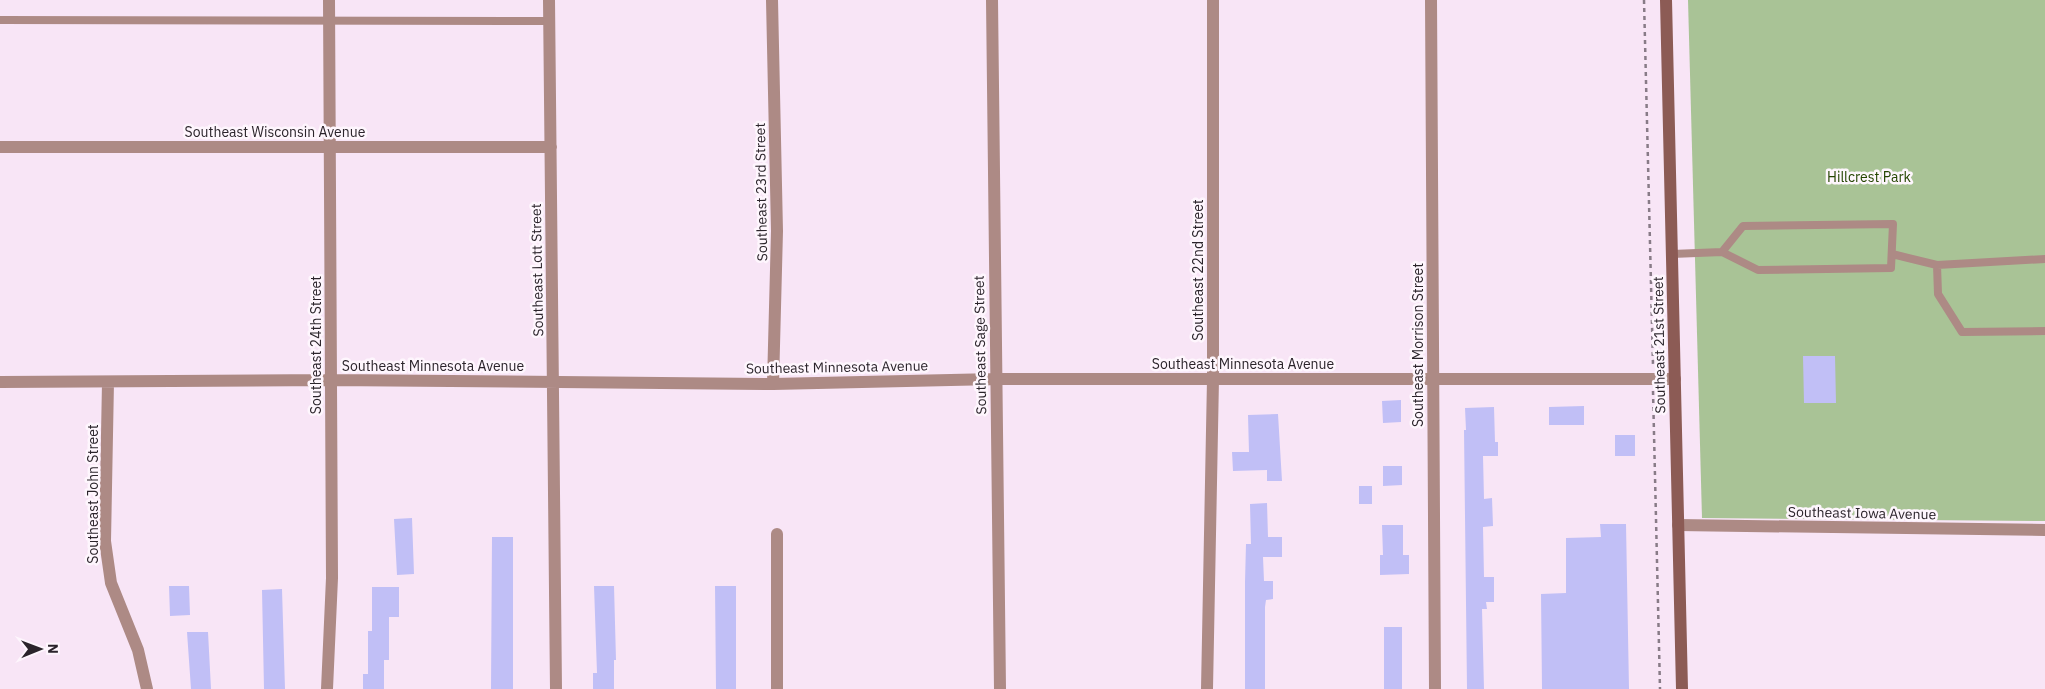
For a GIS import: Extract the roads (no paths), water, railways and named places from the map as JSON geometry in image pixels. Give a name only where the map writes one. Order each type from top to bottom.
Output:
[{"type":"main road","name":"Southeast 21st Street","points":[[1666,0],[1682,689]]},
{"type":"street","name":"Southeast 24th Street","points":[[327,689],[332,578],[329,0]]},
{"type":"street","name":"Southeast Lott Street","points":[[549,0],[556,689]]},
{"type":"street","name":"Southeast 23rd Street","points":[[772,0],[778,231],[773,384]]},
{"type":"street","name":"Southeast Sage Street","points":[[992,0],[1000,689]]},
{"type":"street","name":"Southeast 22nd Street","points":[[1207,689],[1213,379],[1213,0]]},
{"type":"street","name":"Southeast Morrison Street","points":[[1431,0],[1435,689]]},
{"type":"street","name":"Southeast Wisconsin Avenue","points":[[0,147],[551,147]]},
{"type":"street","name":"Southeast Minnesota Avenue","points":[[0,382],[331,380],[773,384],[995,379],[1675,379]]},
{"type":"street","name":"Southeast John Street","points":[[108,382],[105,541],[107,565],[118,602],[138,650],[147,689]]},
{"type":"street","name":"Southeast Iowa Avenue","points":[[1678,525],[2045,530]]},
{"type":"street","points":[[777,534],[777,689]]},
{"type":"lane","points":[[0,20],[549,21]]},
{"type":"lane","points":[[1672,254],[1722,252],[1758,270],[1891,268],[1894,224],[1743,226],[1722,252]]},
{"type":"lane","points":[[1892,254],[1937,264],[2045,259]]},
{"type":"lane","points":[[1937,264],[1938,294],[1962,332],[2045,331]]},
{"type":"park label","name":"Hillcrest Park","points":[[1869,177]]}]
